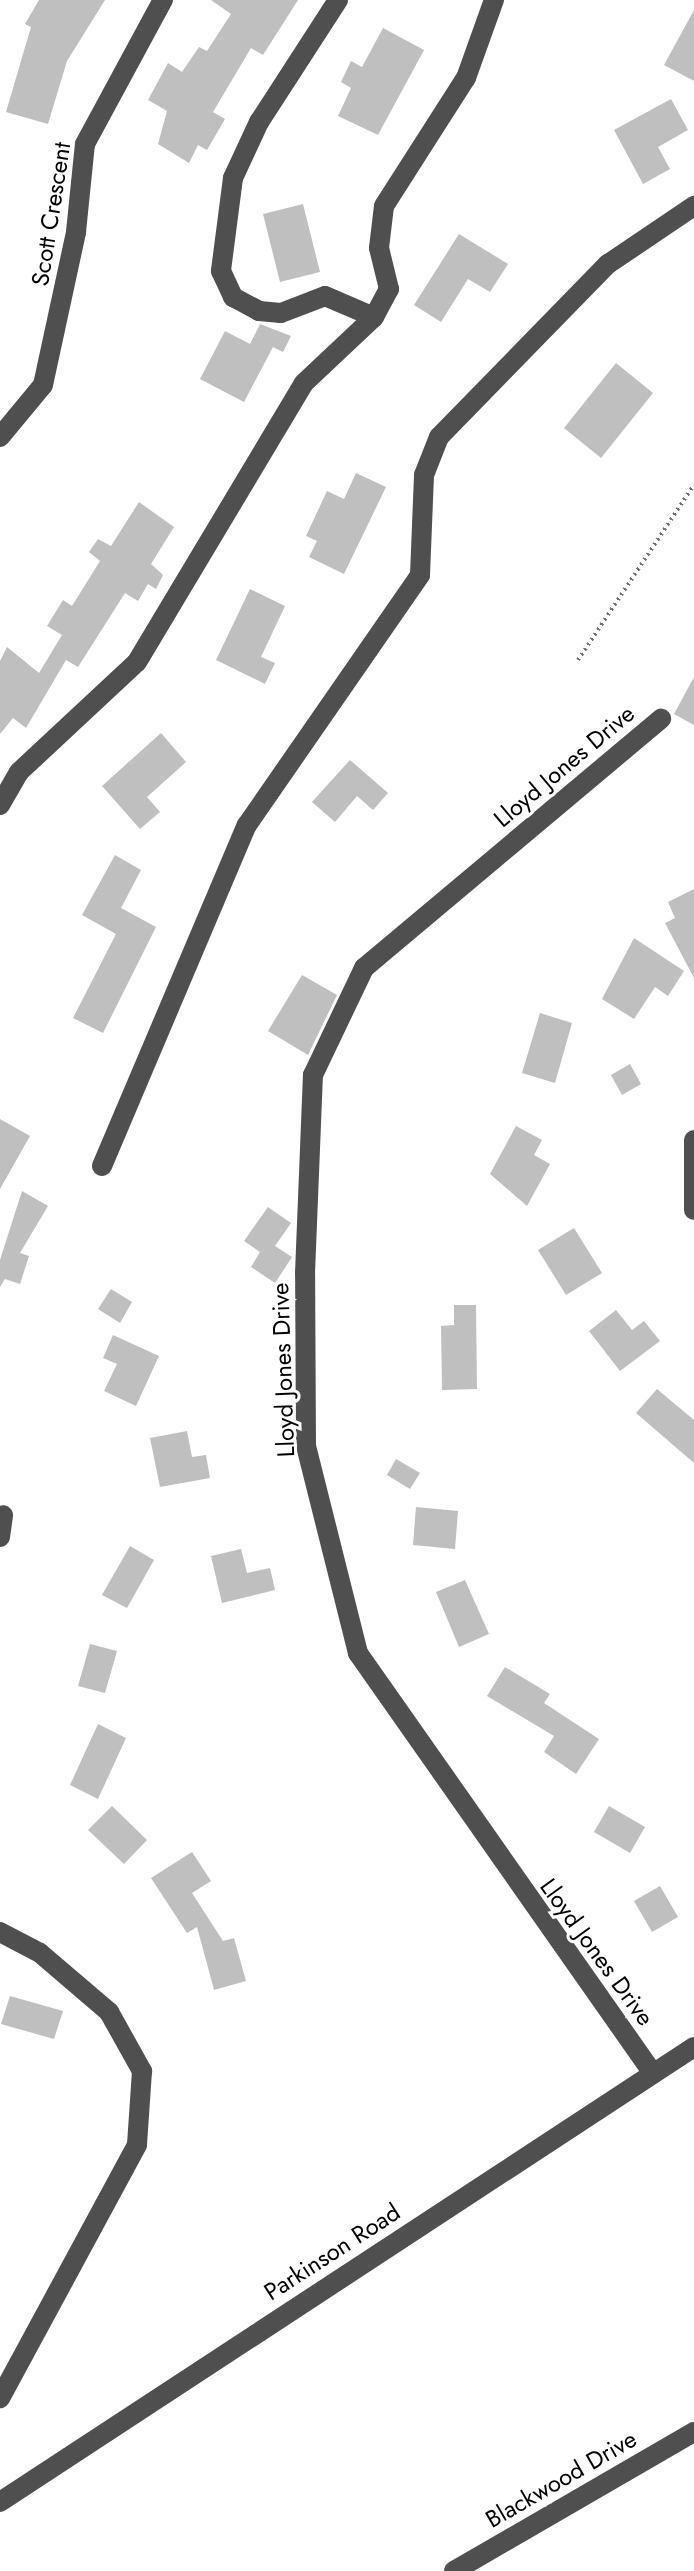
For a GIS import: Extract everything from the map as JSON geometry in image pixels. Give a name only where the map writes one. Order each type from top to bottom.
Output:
[{"type":"street","name":"Scott Crescent","points":[[0,437],[43,385],[76,232],[85,144],[163,0]]},
{"type":"street","points":[[338,0],[259,122],[233,178],[221,271],[233,297],[259,311],[281,313],[325,296],[374,317]]},
{"type":"street","points":[[0,805],[19,772],[137,662],[304,383],[374,317],[389,289],[379,248],[384,206],[466,78],[494,0]]},
{"type":"street","points":[[102,1166],[247,825],[420,575],[424,475],[439,437],[608,264],[694,206]]},
{"type":"street","name":"Lloyd Jones Drive","points":[[652,2072],[358,1653],[306,1446],[305,1273],[313,1075],[364,968],[661,719]]},
{"type":"street","points":[[694,1140],[694,1210]]},
{"type":"street","points":[[0,1537],[3,1515]]},
{"type":"street","points":[[0,1932],[40,1953],[109,2012],[142,2071],[137,2145],[0,2398]]},
{"type":"street","name":"Parkinson Road","points":[[0,2502],[694,2047]]},
{"type":"street","name":"Blackwood Drive","points":[[454,2571],[694,2432]]},
{"type":"path","points":[[578,660],[694,485]]},
{"type":"building","points":[[39,0],[105,0],[67,61],[48,124],[6,112],[31,27],[25,24]]},
{"type":"building","points":[[211,0],[298,0],[263,55],[251,48],[213,112],[225,119],[207,150],[198,145],[189,163],[158,144],[167,111],[148,100],[168,63],[182,72],[199,47],[207,51],[231,14]]},
{"type":"building","points":[[694,10],[694,81],[664,65]]},
{"type":"building","points":[[383,28],[424,50],[378,135],[338,116],[351,88],[341,82],[351,61],[362,67]]},
{"type":"building","points":[[671,99],[688,130],[658,147],[670,169],[643,184],[614,130]]},
{"type":"building","points":[[303,204],[320,272],[280,282],[263,214]]},
{"type":"building","points":[[459,234],[508,264],[490,292],[468,279],[441,322],[414,305]]},
{"type":"building","points":[[260,324],[291,336],[283,352],[273,347],[244,402],[200,379],[225,331],[250,344]]},
{"type":"building","points":[[616,363],[653,393],[601,458],[564,428]]},
{"type":"building","points":[[356,473],[386,487],[344,574],[309,557],[317,541],[306,536],[327,491],[344,499]]},
{"type":"building","points":[[139,502],[174,527],[151,564],[163,575],[156,589],[148,584],[138,601],[125,593],[78,667],[66,660],[26,728],[13,718],[0,734],[0,661],[7,647],[39,673],[62,635],[47,626],[63,600],[72,606],[100,561],[89,552],[98,539],[111,546]]},
{"type":"building","points":[[250,589],[285,606],[261,657],[275,663],[265,684],[216,660]]},
{"type":"building","points":[[694,677],[694,725],[674,714]]},
{"type":"building","points":[[161,733],[186,762],[147,797],[160,812],[140,829],[102,786]]},
{"type":"building","points":[[350,760],[388,793],[373,810],[357,796],[335,822],[312,802]]},
{"type":"building","points":[[115,855],[141,870],[121,908],[156,927],[103,1033],[73,1018],[116,934],[82,915]]},
{"type":"building","points":[[694,889],[694,978],[665,923],[675,918],[668,902]]},
{"type":"building","points":[[634,938],[684,971],[668,996],[655,987],[634,1019],[602,999]]},
{"type":"building","points":[[302,975],[337,995],[308,1055],[268,1031]]},
{"type":"building","points":[[540,1013],[572,1023],[555,1083],[522,1073]]},
{"type":"building","points":[[630,1064],[641,1084],[622,1095],[611,1075]]},
{"type":"building","points":[[0,1119],[30,1136],[0,1189]]},
{"type":"building","points":[[516,1126],[542,1140],[534,1155],[550,1164],[527,1206],[490,1174]]},
{"type":"building","points":[[22,1191],[48,1206],[20,1253],[29,1256],[20,1284],[5,1279],[0,1287],[0,1260]]},
{"type":"building","points":[[268,1207],[291,1223],[275,1246],[292,1257],[275,1283],[251,1267],[260,1252],[244,1241]]},
{"type":"building","points":[[574,1228],[602,1273],[566,1295],[538,1250]]},
{"type":"building","points":[[111,1289],[132,1302],[120,1323],[98,1309]]},
{"type":"building","points":[[454,1305],[476,1305],[477,1389],[442,1390],[441,1326],[454,1325]]},
{"type":"building","points":[[616,1310],[632,1330],[644,1321],[660,1341],[620,1371],[589,1331]]},
{"type":"building","points":[[113,1335],[159,1356],[136,1406],[104,1391],[117,1364],[103,1358]]},
{"type":"building","points":[[657,1389],[694,1420],[694,1463],[636,1413]]},
{"type":"building","points":[[187,1431],[192,1457],[206,1455],[210,1478],[160,1487],[150,1438]]},
{"type":"building","points":[[396,1459],[420,1473],[410,1489],[387,1475]]},
{"type":"building","points":[[416,1507],[458,1511],[455,1549],[413,1545]]},
{"type":"building","points":[[130,1546],[154,1560],[127,1608],[102,1595]]},
{"type":"building","points":[[241,1549],[247,1573],[270,1568],[275,1590],[222,1603],[211,1556]]},
{"type":"building","points":[[465,1580],[489,1634],[459,1647],[436,1592]]},
{"type":"building","points":[[90,1644],[117,1651],[105,1693],[78,1686]]},
{"type":"building","points":[[505,1667],[550,1694],[544,1703],[599,1739],[576,1774],[544,1752],[554,1736],[487,1696]]},
{"type":"building","points":[[98,1724],[126,1738],[98,1799],[70,1785]]},
{"type":"building","points":[[112,1806],[147,1840],[124,1864],[88,1830]]},
{"type":"building","points":[[609,1806],[645,1827],[630,1853],[594,1832]]},
{"type":"building","points":[[192,1852],[211,1881],[192,1893],[223,1941],[234,1938],[246,1981],[214,1990],[197,1927],[187,1933],[151,1878]]},
{"type":"building","points":[[660,1886],[678,1917],[652,1932],[634,1901]]},
{"type":"building","points":[[10,1996],[63,2011],[54,2039],[1,2024]]}]
